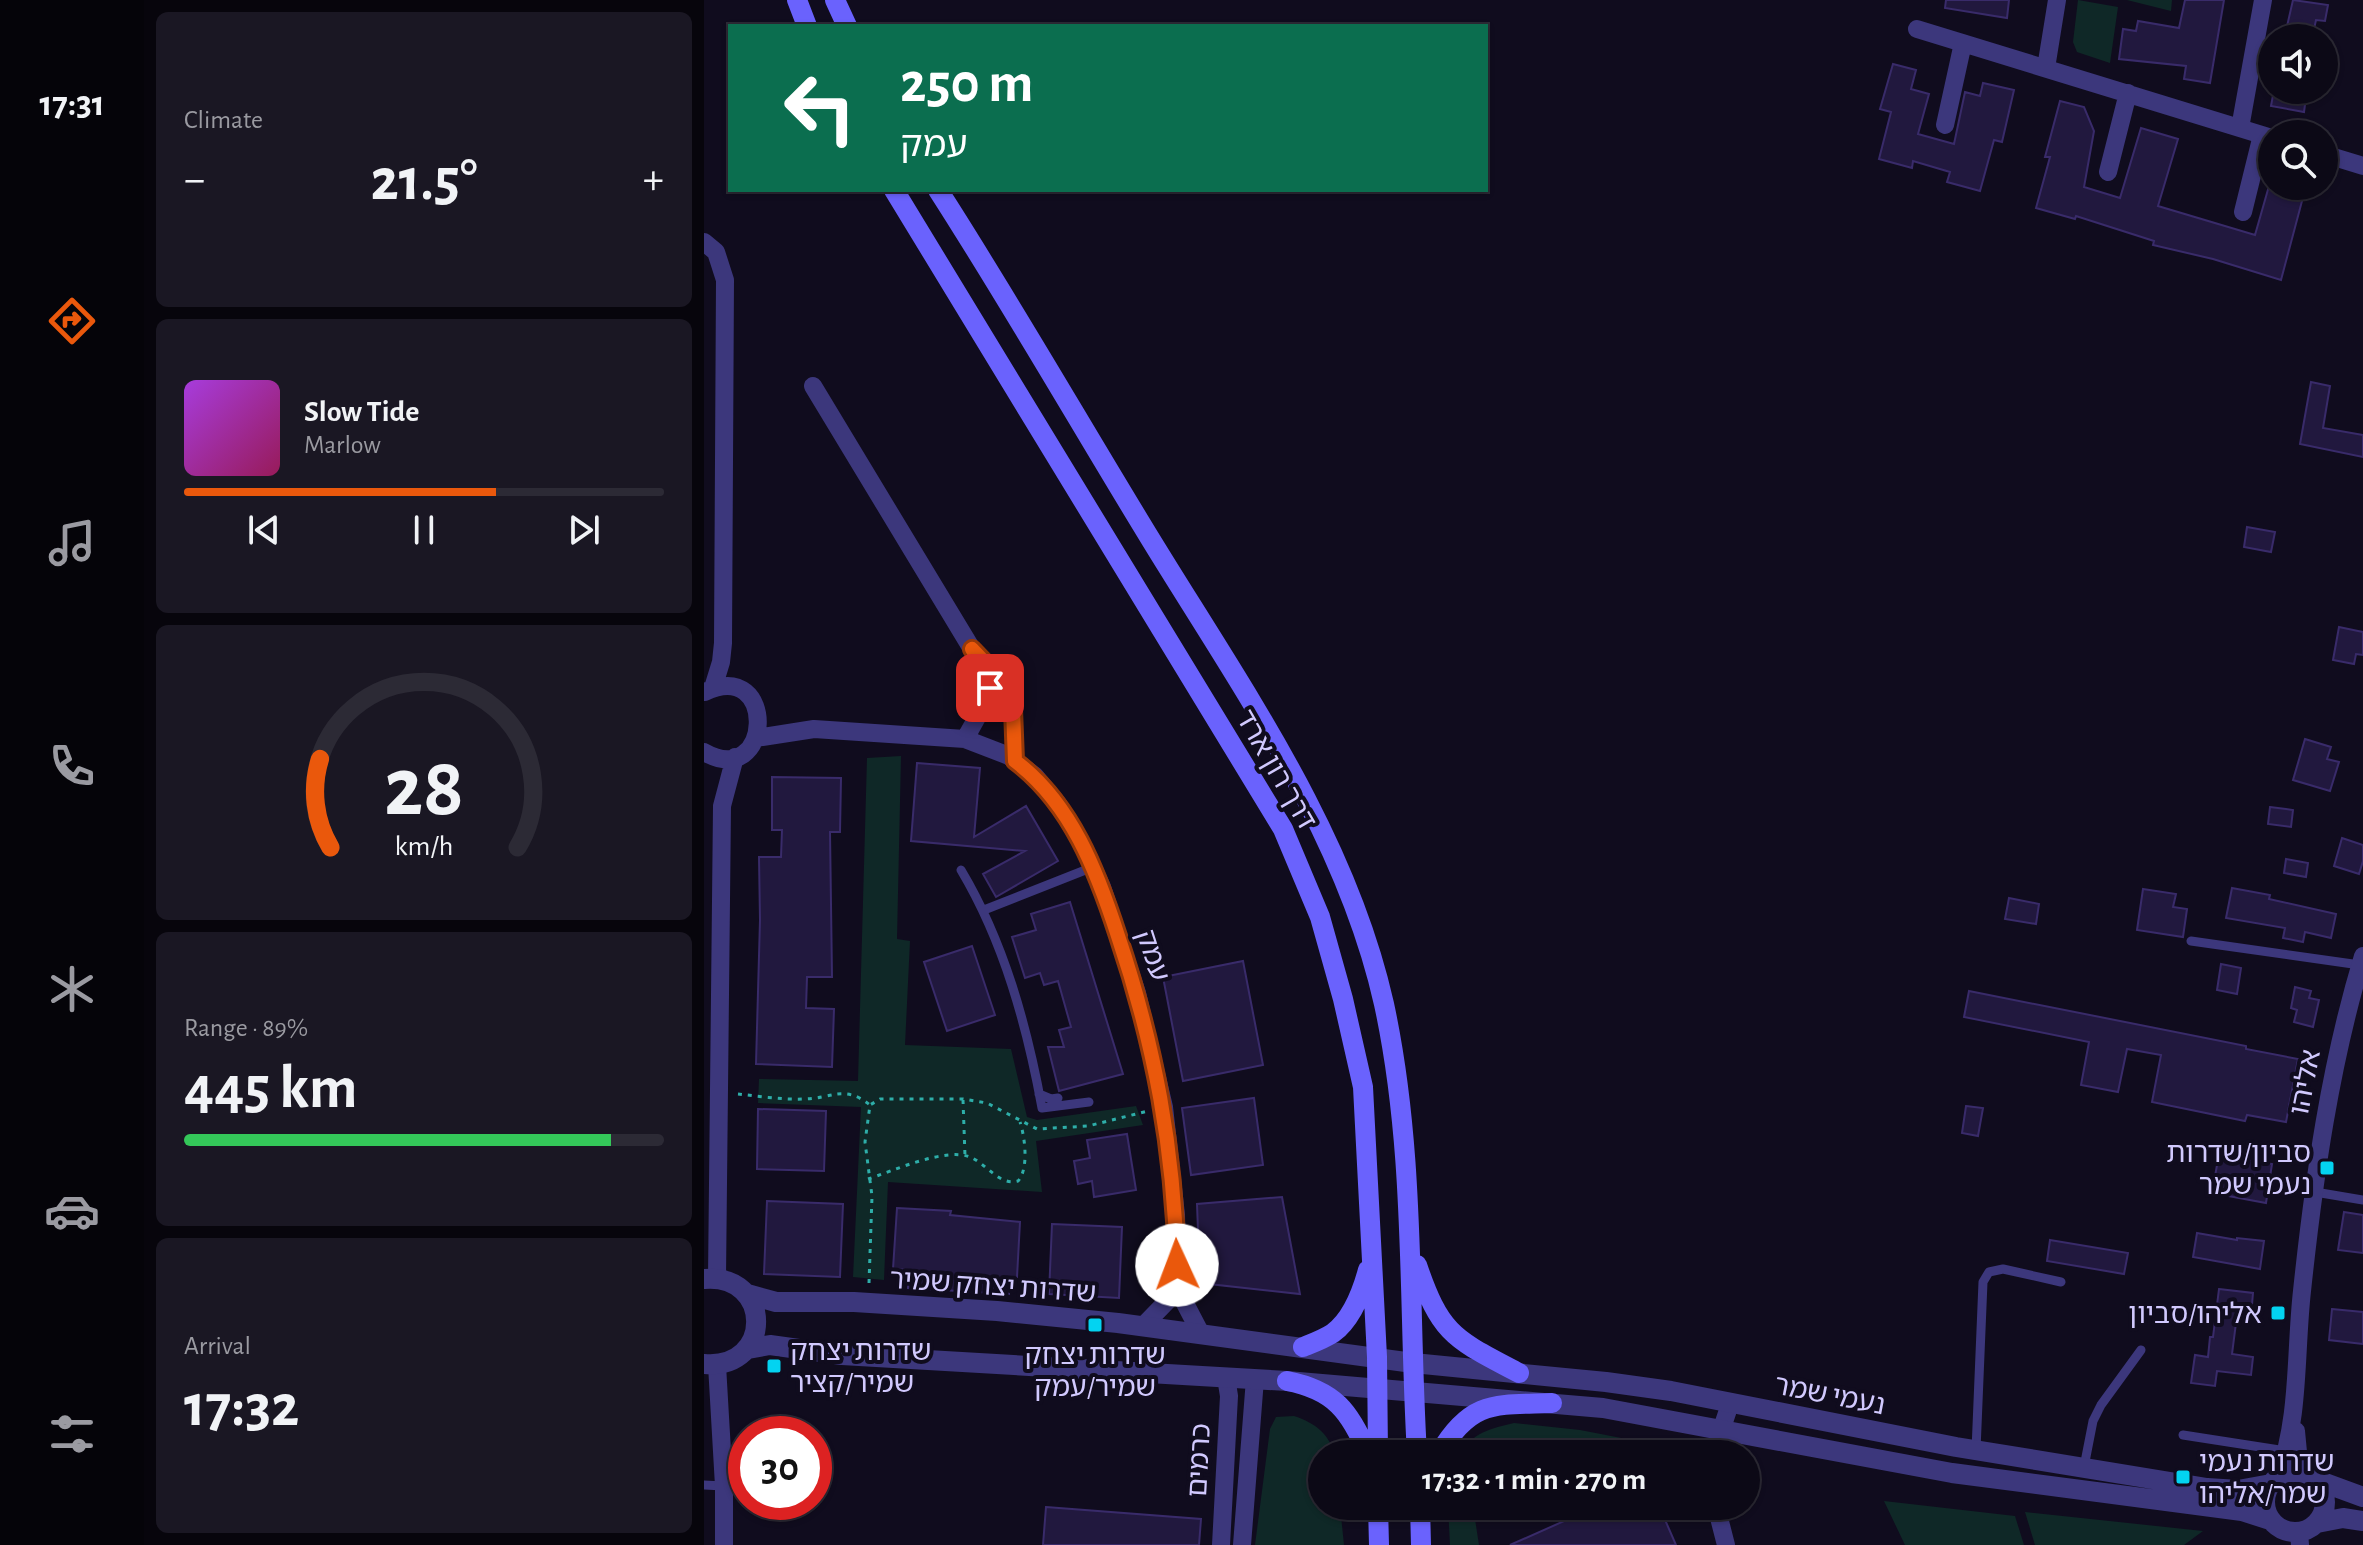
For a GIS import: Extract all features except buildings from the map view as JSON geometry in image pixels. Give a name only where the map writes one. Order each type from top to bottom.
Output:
[{"type":"main road","points":[[797,0],[806,24]]},
{"type":"main road","points":[[835,0],[846,24]]},
{"type":"main road","name":"דרך רון ארד","points":[[895,192],[1283,829],[1320,917],[1363,1087],[1377,1357],[1378,1440]]},
{"type":"main road","name":"דרך רון ארד","points":[[939,192],[1258,714],[1314,813],[1355,910],[1383,1003],[1400,1102],[1410,1245],[1416,1440]]},
{"type":"main road","points":[[1410,1245],[1430,1304],[1443,1323],[1469,1347],[1519,1373]]},
{"type":"main road","points":[[1303,1347],[1333,1333],[1346,1320],[1364,1285],[1372,1259]]},
{"type":"main road","points":[[1287,1381],[1307,1385],[1343,1407],[1362,1440]]},
{"type":"main road","points":[[1450,1440],[1466,1420],[1493,1405],[1552,1403]]},
{"type":"main road","points":[[1378,1520],[1379,1545]]},
{"type":"main road","points":[[1421,1520],[1421,1545]]},
{"type":"street","points":[[2046,68],[2057,0]]},
{"type":"street","points":[[2240,128],[2263,0]]},
{"type":"street","points":[[1917,29],[2258,133]]},
{"type":"street","points":[[1945,125],[1963,43]]},
{"type":"street","points":[[2108,172],[2128,93]]},
{"type":"street","points":[[2338,158],[2363,166]]},
{"type":"street","points":[[2243,212],[2258,164]]},
{"type":"street","points":[[704,242],[716,252],[725,280],[723,643],[721,662],[708,690]]},
{"type":"street","points":[[813,386],[984,669],[990,688],[965,739]]},
{"type":"street","points":[[723,643],[739,690]]},
{"type":"street","points":[[972,649],[995,673],[1013,709],[1015,761]]},
{"type":"street","points":[[706,753],[717,758],[735,757],[756,738],[760,720],[747,696],[739,690],[731,687],[708,690]]},
{"type":"street","name":"עמק","points":[[758,712],[814,729]]},
{"type":"street","name":"עמק","points":[[756,738],[814,729],[965,739],[1015,761],[1035,776],[1058,804],[1102,887],[1137,993],[1164,1107],[1176,1215],[1178,1290],[1201,1334]]},
{"type":"street","points":[[706,753],[715,772],[722,806],[721,1092],[711,1279]]},
{"type":"street","points":[[722,806],[735,757]]},
{"type":"street","name":"אליהו","points":[[2274,1480],[2287,1451],[2294,1412],[2302,1291],[2337,1054],[2362,961]]},
{"type":"street","name":"שדרות יצחק שמיר","points":[[711,1279],[728,1281],[747,1294],[776,1302],[869,1303],[997,1311],[1143,1326],[1377,1357]]},
{"type":"street","points":[[1143,1326],[1178,1290]]},
{"type":"street","points":[[747,1294],[753,1304],[756,1327],[748,1349]]},
{"type":"street","points":[[726,1545],[724,1486],[711,1365],[729,1362],[748,1349],[770,1345],[842,1355],[1377,1388]]},
{"type":"street","name":"נעמי שמר","points":[[1377,1357],[1671,1391],[1976,1450],[2207,1488],[2238,1490],[2274,1480]]},
{"type":"street","name":"כרמים","points":[[1221,1545],[1229,1396],[1226,1377]]},
{"type":"street","name":"כרמים","points":[[1242,1545],[1255,1379]]},
{"type":"street","name":"נעמי שמר","points":[[1377,1388],[1603,1408],[1952,1473],[2221,1508],[2270,1520]]},
{"type":"street","points":[[1720,1440],[1730,1404]]},
{"type":"street","name":"אליהו","points":[[2294,1412],[2298,1452],[2309,1476]]},
{"type":"street","points":[[2363,1497],[2309,1476],[2286,1473],[2274,1480],[2264,1501],[2270,1520],[2282,1530],[2305,1533],[2343,1518],[2363,1521]]},
{"type":"street","points":[[2305,1533],[2322,1516],[2325,1500],[2319,1484],[2309,1476]]},
{"type":"street","points":[[1720,1520],[1726,1545]]},
{"type":"lane","points":[[984,910],[1093,867]]},
{"type":"lane","points":[[961,870],[984,910],[1011,984],[1042,1108],[1089,1102]]},
{"type":"lane","points":[[2191,941],[2362,961]]},
{"type":"lane","points":[[1039,1094],[1051,1099],[1058,1098]]},
{"type":"lane","points":[[2315,1192],[2363,1200]]},
{"type":"lane","points":[[1976,1450],[1983,1282],[1989,1272],[2003,1269],[2061,1282]]},
{"type":"lane","points":[[2084,1468],[2093,1421],[2141,1350]]},
{"type":"lane","points":[[2183,1435],[2287,1451]]},
{"type":"lane","points":[[704,1485],[724,1486]]},
{"type":"path","points":[[721,1092],[805,1100],[844,1093],[860,1097],[870,1105]]},
{"type":"path","points":[[870,1105],[880,1099],[963,1099],[987,1103],[1037,1129],[1088,1126],[1164,1107]]},
{"type":"path","points":[[963,1099],[965,1156]]},
{"type":"path","points":[[869,1303],[872,1196],[865,1142],[870,1105]]},
{"type":"path","points":[[868,1179],[942,1156],[969,1156],[1005,1182],[1018,1181],[1023,1176],[1024,1165],[1020,1122]]},
{"type":"green space","points":[[2078,0],[2118,7],[2110,63],[2077,52],[2073,42]]},
{"type":"green space","points":[[2127,0],[2172,0],[2171,11]]},
{"type":"green space","points":[[901,756],[897,939],[910,941],[905,1045],[1011,1049],[1027,1117],[1037,1120],[1136,1106],[1143,1125],[1036,1141],[1042,1192],[888,1182],[884,1280],[853,1277],[861,1107],[758,1103],[759,1079],[858,1081],[867,758]]},
{"type":"green space","points":[[1294,1416],[1308,1422],[1329,1440],[1308,1440],[1308,1520],[1341,1520],[1344,1545],[1255,1545],[1270,1429],[1276,1417]]},
{"type":"green space","points":[[1514,1423],[1580,1430],[1632,1440],[1471,1440],[1490,1429]]},
{"type":"green space","points":[[1884,1501],[2015,1516],[2024,1545],[1905,1545]]},
{"type":"green space","points":[[2025,1512],[2203,1531],[2184,1545],[2035,1545]]},
{"type":"green space","points":[[1449,1520],[1475,1520],[1479,1545],[1450,1545]]},
{"type":"place","name":"סביון/שדרות נעמי שמר","points":[[2327,1168]]},
{"type":"place","name":"אליהו/סביון","points":[[2278,1313]]},
{"type":"place","name":"שדרות יצחק שמיר/עמק","points":[[1095,1325]]},
{"type":"place","name":"שדרות יצחק שמיר/קציר","points":[[774,1366]]},
{"type":"place","name":"שדרות נעמי שמר/אליהו","points":[[2183,1477]]},
{"type":"route","points":[[990,688],[984,669],[972,649],[995,673],[1013,709],[1015,761],[1035,776],[1058,804],[1081,842],[1102,887],[1137,993],[1164,1107],[1176,1215],[1177,1265]]}]
